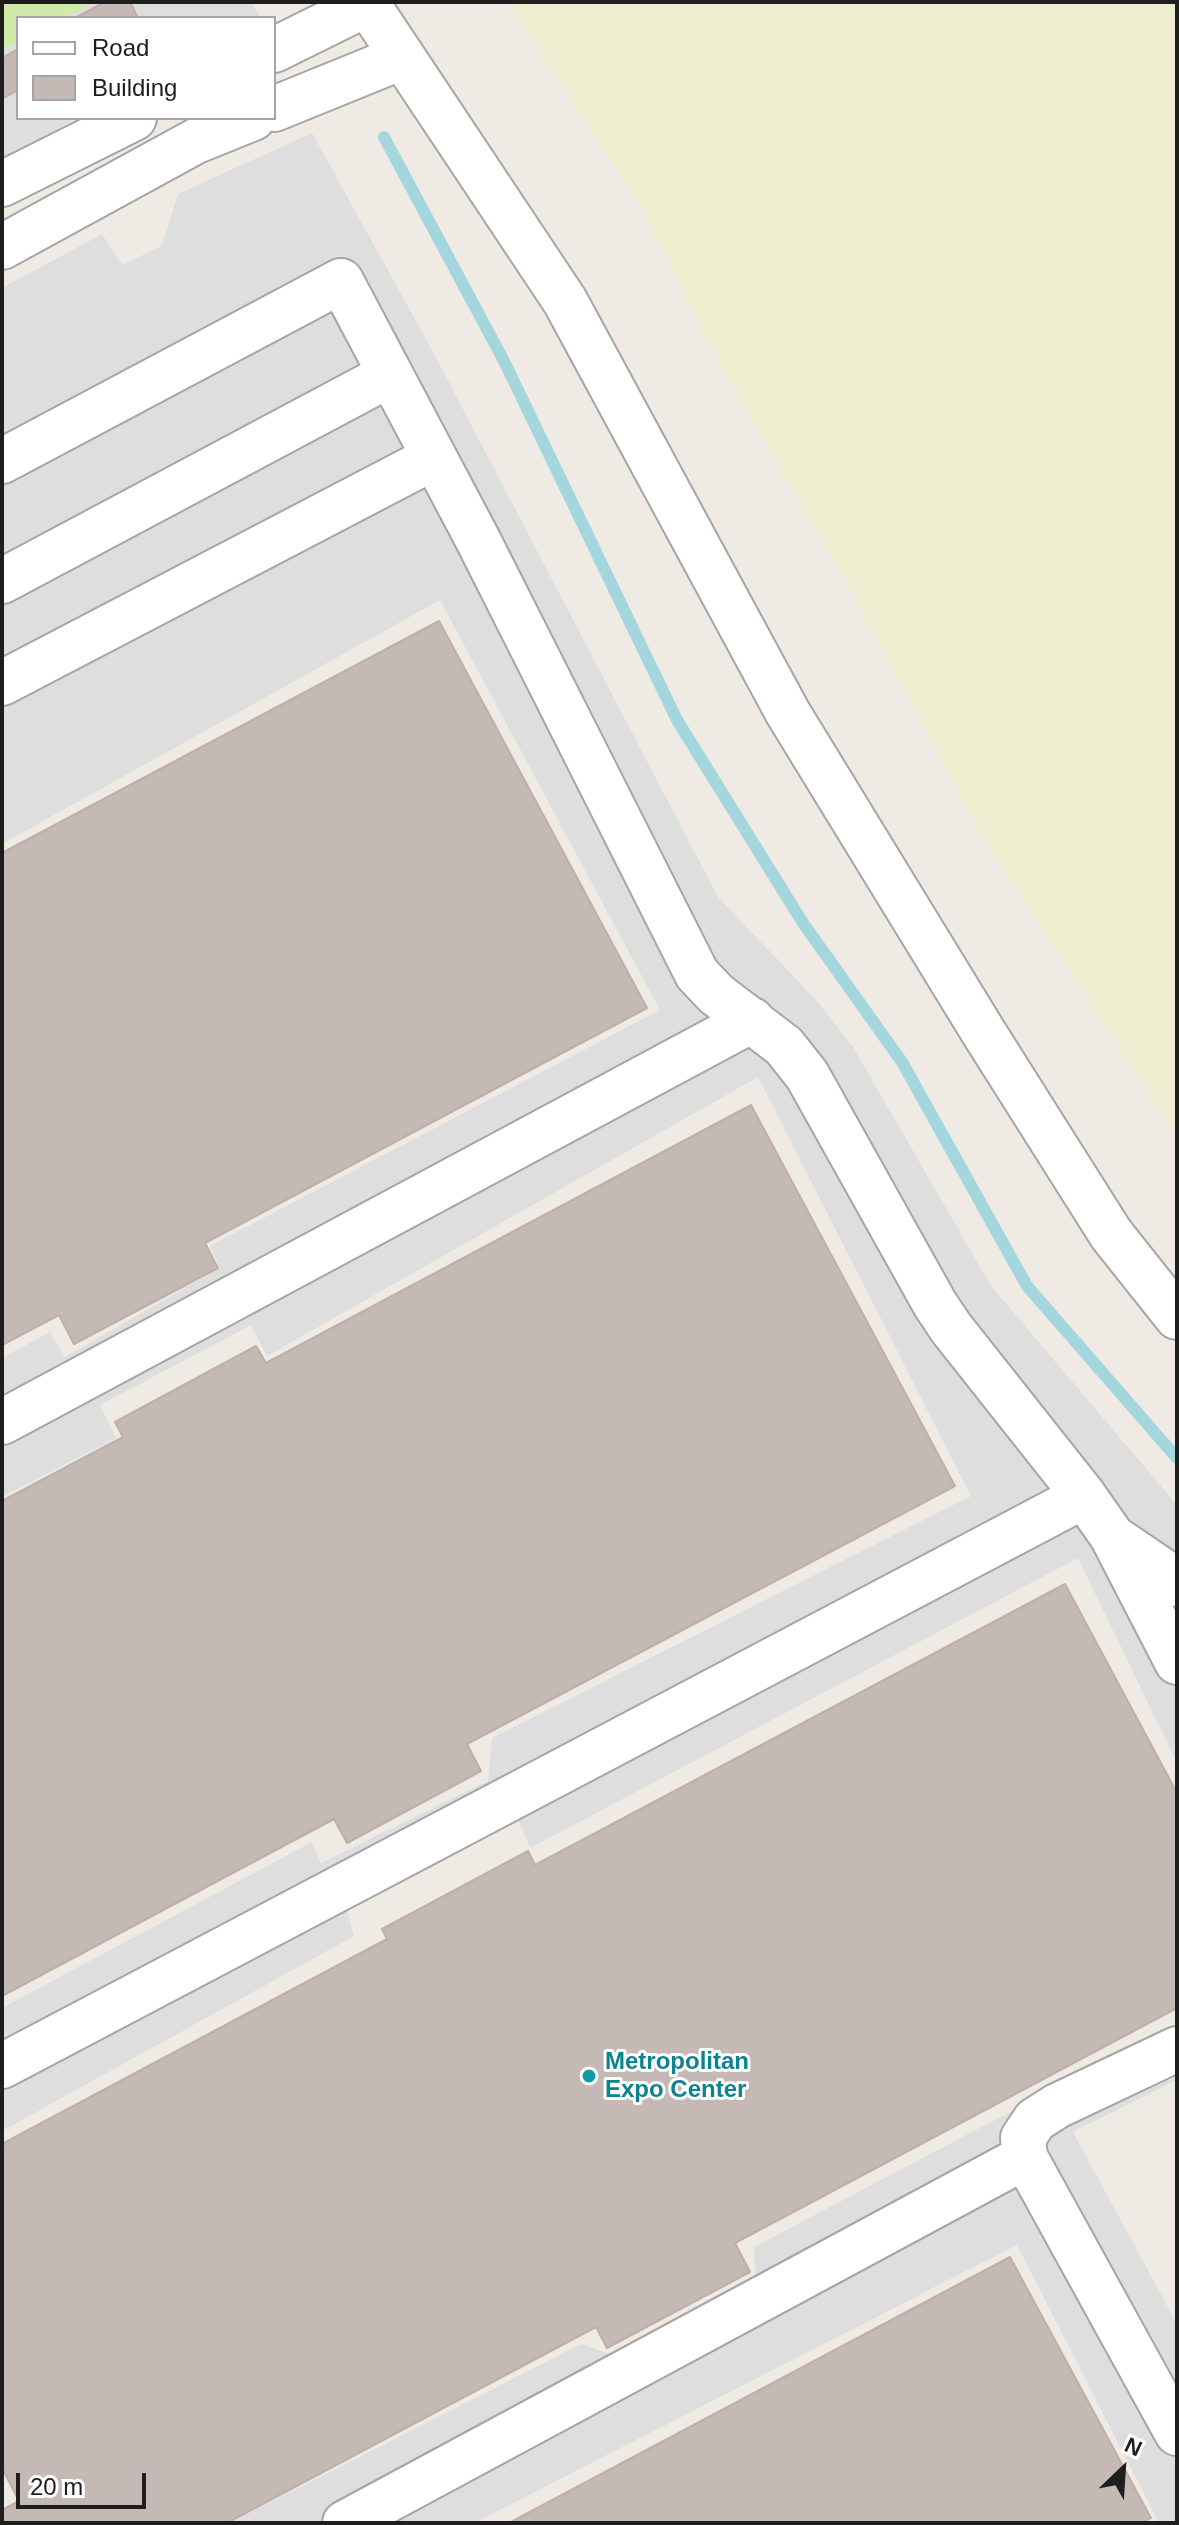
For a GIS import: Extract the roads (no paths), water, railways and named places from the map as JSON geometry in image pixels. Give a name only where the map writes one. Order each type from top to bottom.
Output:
[{"type":"street","points":[[276,49],[366,3],[565,301],[788,713],[984,1033],[1111,1234],[1177,1317]]},
{"type":"street","points":[[276,108],[402,57]]},
{"type":"street","points":[[2,184],[130,120]]},
{"type":"street","points":[[2,247],[196,141],[248,120]]},
{"type":"street","points":[[2,461],[341,281],[478,540],[697,974],[716,994],[784,1046],[807,1075],[943,1316],[1112,1536],[1177,1662]]},
{"type":"street","points":[[2,581],[389,375]]},
{"type":"street","points":[[2,683],[433,458]]},
{"type":"street","points":[[2,1422],[752,1020]]},
{"type":"street","points":[[2,2066],[1084,1496]]},
{"type":"street","points":[[1112,1536],[1177,1584]]},
{"type":"street","points":[[1177,2049],[1057,2106],[1035,2120],[1023,2138],[1025,2157],[1177,2433]]},
{"type":"street","points":[[345,2523],[1025,2157]]},
{"type":"waterway","points":[[384,137],[504,361],[677,720],[803,923],[902,1062],[1027,1286],[1177,1458]]},
{"type":"place","name":"Metropolitan Expo Center","points":[[589,2076]]}]
